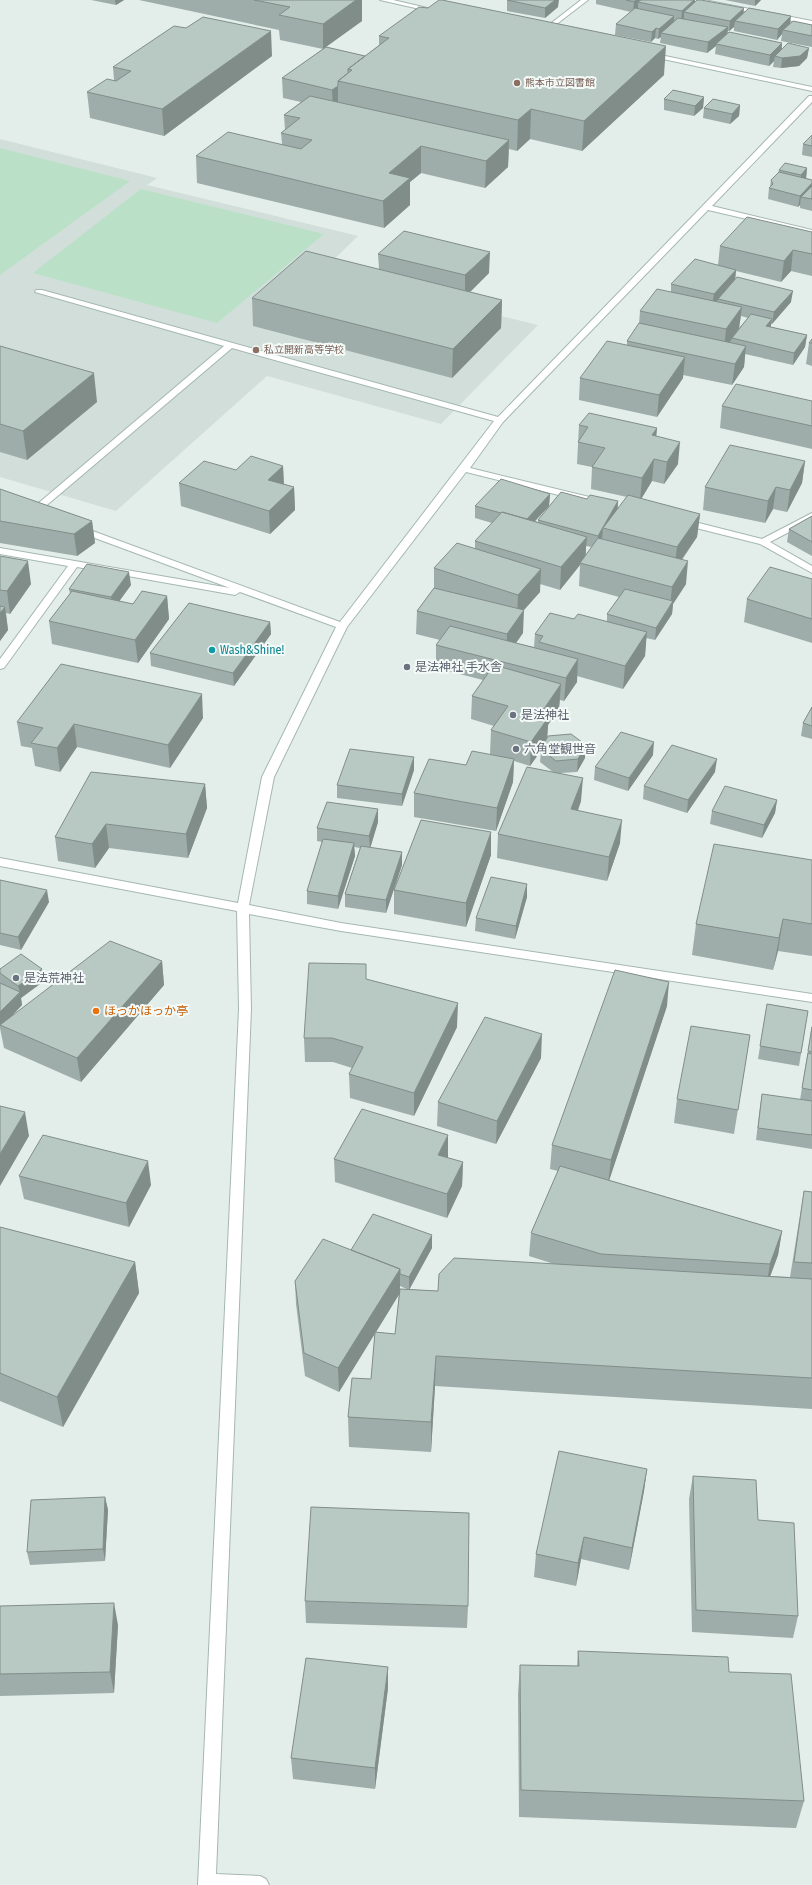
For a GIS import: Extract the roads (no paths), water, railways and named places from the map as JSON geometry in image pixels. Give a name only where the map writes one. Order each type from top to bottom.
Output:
[{"type":"street","points":[[383,0],[444,12]]},
{"type":"street","points":[[550,34],[538,32],[585,0]]},
{"type":"street","points":[[694,0],[812,23]]},
{"type":"street","points":[[642,54],[812,89]]},
{"type":"street","points":[[260,1885],[207,1884],[245,1009],[243,907],[268,777],[342,626],[464,469],[500,420],[812,98]]},
{"type":"street","points":[[707,207],[812,232]]},
{"type":"street","points":[[39,292],[500,420]]},
{"type":"street","points":[[19,510],[35,515],[230,345]]},
{"type":"street","points":[[464,469],[610,504]]},
{"type":"street","points":[[763,542],[812,516]]},
{"type":"street","points":[[671,519],[763,542],[812,570]]},
{"type":"street","points":[[69,526],[107,538],[342,626]]},
{"type":"street","points":[[0,551],[264,597]]},
{"type":"street","points":[[0,666],[74,564]]},
{"type":"street","points":[[0,862],[243,907],[341,927],[812,998]]},
{"type":"place","name":"熊本市立図書館","points":[[517,83]]},
{"type":"place","name":"私立開新高等学校","points":[[256,350]]},
{"type":"place","name":"Wash&Shine!","points":[[212,650]]},
{"type":"place","name":"是法神社 手水舎","points":[[407,667]]},
{"type":"place","name":"是法神社","points":[[513,715]]},
{"type":"place","name":"六角堂観世音","points":[[516,749]]},
{"type":"place","name":"是法荒神社","points":[[16,978]]},
{"type":"place","name":"ほっかほっか亭","points":[[96,1011]]}]
